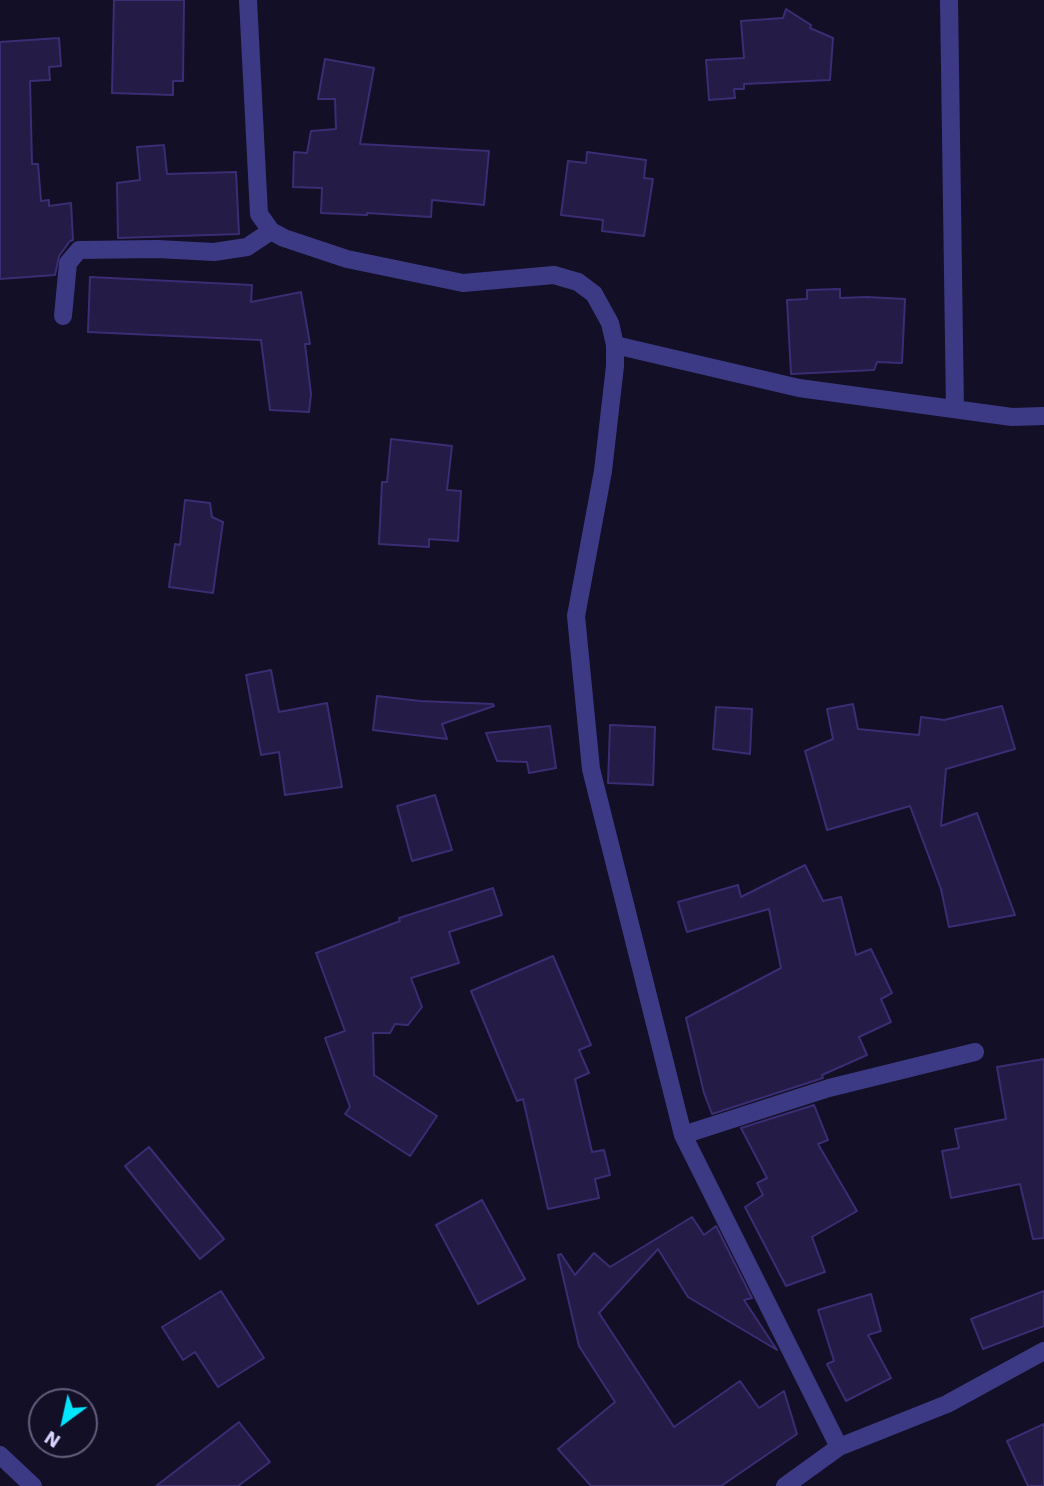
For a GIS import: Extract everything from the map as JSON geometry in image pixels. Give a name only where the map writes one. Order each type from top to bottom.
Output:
[{"type":"street","points":[[248,0],[259,214],[271,231],[284,238],[347,258],[463,283],[554,275],[578,282],[594,294],[610,323],[615,345],[615,366],[603,471],[576,616],[591,769],[683,1135],[839,1447]]},
{"type":"street","points":[[949,0],[955,409]]},
{"type":"street","points":[[63,316],[68,263],[79,250],[157,249],[214,252],[247,247],[271,231]]},
{"type":"street","points":[[615,345],[799,388],[1012,417],[1044,416]]},
{"type":"street","points":[[683,1135],[829,1088],[975,1052]]},
{"type":"street","points":[[785,1486],[839,1447],[947,1404],[1044,1351]]},
{"type":"street","points":[[0,1455],[33,1486]]},
{"type":"building","points":[[114,0],[184,0],[183,81],[173,81],[173,95],[112,93]]},
{"type":"building","points":[[786,9],[811,25],[810,28],[833,38],[830,80],[744,84],[744,89],[734,89],[735,98],[709,100],[706,60],[744,58],[741,21],[783,18]]},
{"type":"building","points":[[59,38],[61,66],[49,67],[50,80],[30,81],[32,164],[38,164],[41,201],[49,200],[49,206],[71,203],[73,240],[59,256],[55,275],[0,279],[0,42]]},
{"type":"building","points":[[325,59],[374,68],[360,144],[489,151],[484,205],[432,200],[431,217],[321,213],[322,188],[293,187],[294,152],[307,153],[311,131],[336,129],[335,99],[318,99]]},
{"type":"building","points":[[164,145],[167,174],[236,172],[239,234],[118,238],[117,183],[140,180],[137,147]]},
{"type":"building","points":[[587,152],[646,160],[644,178],[653,179],[644,236],[602,231],[603,220],[561,215],[568,161],[586,163]]},
{"type":"building","points":[[90,277],[252,285],[251,302],[301,292],[310,344],[305,344],[311,394],[309,412],[270,410],[261,340],[88,332]]},
{"type":"building","points":[[840,289],[840,298],[905,299],[902,363],[877,362],[874,370],[791,374],[787,300],[807,299],[807,290]]},
{"type":"building","points":[[391,439],[452,446],[447,490],[461,491],[458,541],[429,539],[429,547],[379,544],[382,482],[387,482]]},
{"type":"building","points":[[185,500],[210,503],[212,517],[223,522],[213,593],[169,587],[175,544],[180,545]]},
{"type":"building","points":[[271,670],[279,712],[327,703],[342,787],[285,795],[279,752],[261,755],[246,675]]},
{"type":"building","points":[[377,696],[494,706],[442,724],[447,739],[373,730]]},
{"type":"building","points":[[853,704],[858,729],[919,735],[921,717],[944,720],[1002,706],[1015,749],[946,769],[941,826],[977,813],[1015,915],[949,927],[941,889],[910,806],[827,830],[805,751],[833,739],[827,709]]},
{"type":"building","points":[[716,707],[752,709],[750,754],[713,749]]},
{"type":"building","points":[[610,725],[655,727],[653,785],[608,783]]},
{"type":"building","points":[[550,726],[556,768],[529,773],[527,762],[497,761],[486,733]]},
{"type":"building","points":[[435,795],[452,850],[412,861],[397,806]]},
{"type":"building","points":[[805,865],[823,901],[841,897],[856,955],[871,949],[892,993],[881,999],[891,1022],[859,1037],[867,1055],[822,1075],[823,1078],[712,1114],[704,1093],[686,1018],[781,968],[769,909],[687,932],[678,902],[738,885],[741,897]]},
{"type":"building","points":[[493,888],[502,915],[449,932],[459,963],[411,978],[422,1007],[408,1025],[395,1024],[390,1033],[373,1033],[374,1075],[437,1116],[410,1156],[345,1114],[350,1107],[325,1038],[345,1031],[316,953],[400,921],[399,918]]},
{"type":"building","points":[[553,956],[591,1045],[579,1050],[589,1073],[575,1079],[592,1152],[604,1150],[610,1175],[595,1179],[599,1198],[548,1209],[523,1099],[517,1101],[471,991]]},
{"type":"building","points":[[1044,1059],[1044,1238],[1033,1239],[1020,1184],[951,1198],[942,1151],[959,1148],[955,1129],[1006,1119],[997,1067]]},
{"type":"building","points":[[814,1105],[828,1140],[818,1144],[857,1211],[812,1237],[825,1272],[786,1286],[745,1207],[763,1195],[757,1183],[767,1178],[741,1128]]},
{"type":"building","points":[[149,1147],[224,1239],[200,1259],[125,1166]]},
{"type":"building","points":[[482,1200],[525,1279],[478,1304],[436,1225]]},
{"type":"building","points":[[692,1217],[704,1235],[716,1226],[752,1298],[744,1300],[777,1350],[688,1297],[658,1249],[599,1313],[674,1427],[740,1381],[759,1408],[784,1391],[797,1434],[721,1486],[591,1486],[558,1449],[615,1402],[579,1346],[558,1255],[561,1254],[575,1275],[594,1253],[610,1267]]},
{"type":"building","points":[[221,1291],[264,1358],[218,1387],[195,1352],[183,1360],[162,1327]]},
{"type":"building","points":[[1044,1291],[1044,1326],[983,1349],[971,1319]]},
{"type":"building","points":[[871,1294],[881,1331],[868,1335],[891,1378],[846,1401],[827,1364],[834,1361],[818,1310]]},
{"type":"building","points":[[239,1422],[270,1462],[238,1486],[156,1486]]},
{"type":"building","points":[[1044,1424],[1044,1486],[1028,1486],[1007,1441]]}]
